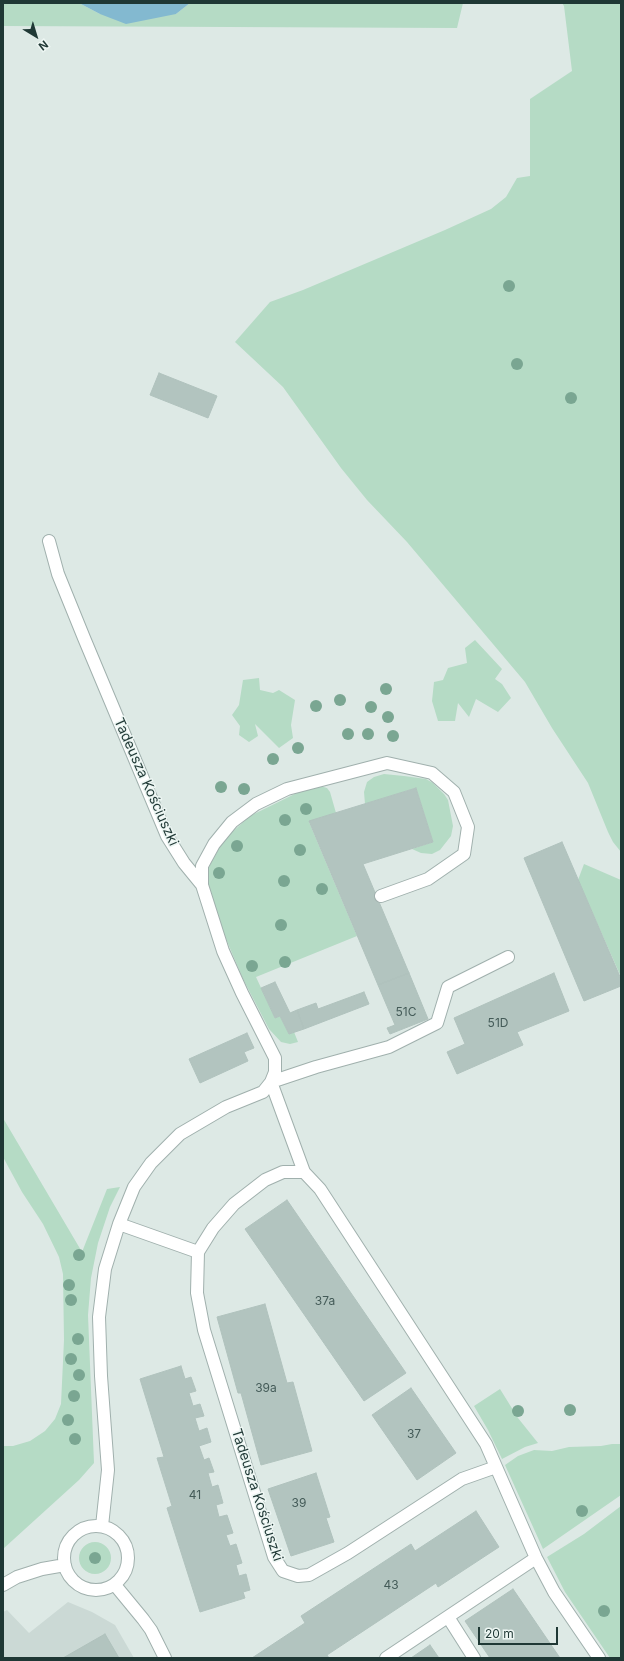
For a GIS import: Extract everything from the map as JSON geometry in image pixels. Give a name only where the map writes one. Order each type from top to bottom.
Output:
[{"type":"street","name":"Tadeusza Kościuszki","points":[[49,541],[58,574],[167,836],[184,864],[202,885],[223,951],[242,993],[275,1058],[276,1072],[271,1082]]},
{"type":"street","points":[[202,885],[202,866],[214,844],[232,822],[256,804],[287,789],[387,763],[432,774],[454,792],[468,827],[464,854],[428,879],[381,896]]},
{"type":"street","points":[[102,1526],[108,1470],[101,1376],[99,1317],[104,1269],[119,1224],[134,1187],[151,1163],[180,1134],[226,1107],[263,1092],[271,1082],[316,1067],[389,1047],[437,1023],[448,987],[508,957]]},
{"type":"street","points":[[271,1082],[304,1172],[320,1188],[486,1444],[536,1558],[554,1592],[599,1658]]},
{"type":"street","points":[[119,1224],[198,1252],[213,1228],[234,1204],[265,1180],[283,1172],[304,1172]]},
{"type":"street","name":"Tadeusza Kościuszki","points":[[198,1252],[197,1293],[204,1330],[274,1557],[283,1571],[298,1576],[309,1575],[348,1553],[462,1479],[496,1467]]},
{"type":"street","points":[[92,1526],[102,1526],[113,1530],[121,1537],[128,1551],[129,1557],[123,1577],[115,1585],[106,1589],[95,1591],[85,1588],[72,1579],[65,1565],[64,1555],[67,1545],[73,1536],[92,1526]]},
{"type":"street","points":[[386,1658],[536,1558]]},
{"type":"street","points":[[3,1585],[18,1577],[42,1569],[65,1565]]},
{"type":"street","points":[[115,1585],[151,1630],[165,1658]]},
{"type":"street","points":[[448,1617],[474,1658]]},
{"type":"shaded area","points":[[68,1602],[92,1612],[115,1625],[134,1658],[3,1658],[3,1612],[7,1610],[29,1633]]},
{"type":"green space","points":[[3,3],[79,3],[100,14],[176,14],[190,3],[463,3],[457,28],[3,26]]},
{"type":"green space","points":[[562,3],[621,3],[621,852],[613,842],[608,832],[588,783],[552,728],[525,682],[407,542],[367,500],[341,468],[283,387],[235,342],[270,302],[303,290],[491,209],[506,197],[517,178],[530,176],[530,99],[572,71],[564,6]]},
{"type":"green space","points":[[475,640],[502,669],[495,679],[502,684],[511,698],[498,712],[476,699],[469,717],[458,703],[455,721],[438,721],[432,701],[434,682],[443,680],[448,668],[467,663],[465,648]]},
{"type":"green space","points":[[259,678],[260,690],[273,693],[279,690],[295,700],[291,725],[293,738],[279,748],[255,724],[258,736],[249,742],[239,735],[240,726],[232,715],[239,705],[243,680]]},
{"type":"green space","points":[[384,774],[426,779],[433,783],[444,794],[448,800],[453,826],[451,836],[440,850],[432,854],[421,853],[412,849],[433,842],[416,788],[365,804],[364,792],[367,782],[374,777]]},
{"type":"green space","points":[[317,785],[327,788],[330,792],[336,813],[309,822],[357,936],[256,977],[275,1018],[280,1016],[289,1034],[294,1032],[298,1042],[290,1044],[281,1042],[269,1029],[243,979],[208,893],[207,875],[209,867],[221,845],[230,834],[250,816],[311,786]]},
{"type":"green space","points":[[584,864],[621,880],[621,977],[578,880]]},
{"type":"green space","points":[[3,1118],[82,1252],[107,1189],[120,1187],[110,1207],[98,1243],[91,1278],[88,1315],[94,1463],[79,1480],[3,1549],[3,1446],[13,1446],[30,1441],[45,1431],[55,1419],[61,1404],[64,1340],[63,1274],[59,1257],[43,1224],[22,1192],[3,1157]]},
{"type":"green space","points":[[500,1389],[518,1418],[538,1443],[525,1447],[502,1459],[474,1406]]},
{"type":"green space","points":[[621,1444],[621,1495],[543,1549],[505,1465],[518,1456],[534,1450],[552,1451],[569,1447],[601,1446]]},
{"type":"green space","points":[[621,1506],[621,1658],[610,1658],[565,1592],[547,1557],[584,1534]]},
{"type":"green space","points":[[92,1542],[98,1542],[107,1546],[111,1558],[107,1570],[98,1574],[92,1574],[83,1570],[79,1561],[79,1555],[83,1546]]},
{"type":"water","points":[[79,3],[190,3],[176,14],[126,24],[100,14]]},
{"type":"building","points":[[159,373],[217,396],[208,418],[150,395]]},
{"type":"building","points":[[416,788],[433,842],[363,864],[409,973],[378,985],[309,821]]},
{"type":"building","points":[[562,842],[621,979],[621,986],[584,1001],[524,858]]},
{"type":"building","points":[[409,973],[428,1019],[390,1034],[387,1028],[395,1025],[378,985]]},
{"type":"building","points":[[554,973],[569,1011],[517,1032],[523,1045],[457,1074],[447,1052],[465,1044],[454,1018]]},
{"type":"building","points":[[275,982],[290,1013],[297,1010],[304,1029],[289,1034],[280,1016],[275,1018],[261,988]]},
{"type":"building","points":[[364,992],[369,1004],[304,1029],[297,1010],[316,1003],[318,1009]]},
{"type":"building","points":[[247,1033],[254,1048],[244,1052],[248,1061],[200,1083],[189,1059]]},
{"type":"building","points":[[287,1200],[406,1373],[364,1401],[245,1229]]},
{"type":"building","points":[[265,1304],[287,1383],[293,1382],[312,1451],[261,1465],[241,1393],[238,1393],[217,1317]]},
{"type":"building","points":[[181,1366],[185,1379],[191,1377],[196,1391],[189,1393],[193,1406],[200,1404],[204,1416],[195,1418],[199,1431],[207,1428],[211,1442],[199,1446],[204,1460],[209,1458],[214,1472],[208,1473],[212,1487],[218,1485],[223,1503],[216,1505],[219,1517],[227,1515],[233,1533],[226,1535],[230,1546],[236,1544],[242,1563],[236,1565],[239,1576],[246,1574],[250,1590],[243,1592],[245,1598],[200,1612],[167,1508],[172,1506],[157,1458],[164,1457],[140,1379]]},
{"type":"building","points":[[411,1388],[456,1453],[417,1480],[372,1415]]},
{"type":"building","points":[[316,1473],[330,1517],[326,1518],[334,1542],[291,1556],[268,1489]]},
{"type":"building","points":[[476,1511],[499,1547],[438,1587],[436,1583],[327,1655],[329,1658],[252,1658],[305,1623],[301,1616],[411,1544],[415,1551]]},
{"type":"building","points":[[513,1589],[560,1658],[490,1658],[465,1621]]},
{"type":"building","points":[[105,1634],[119,1658],[63,1658]]},
{"type":"building","points":[[430,1645],[439,1658],[411,1658]]}]
